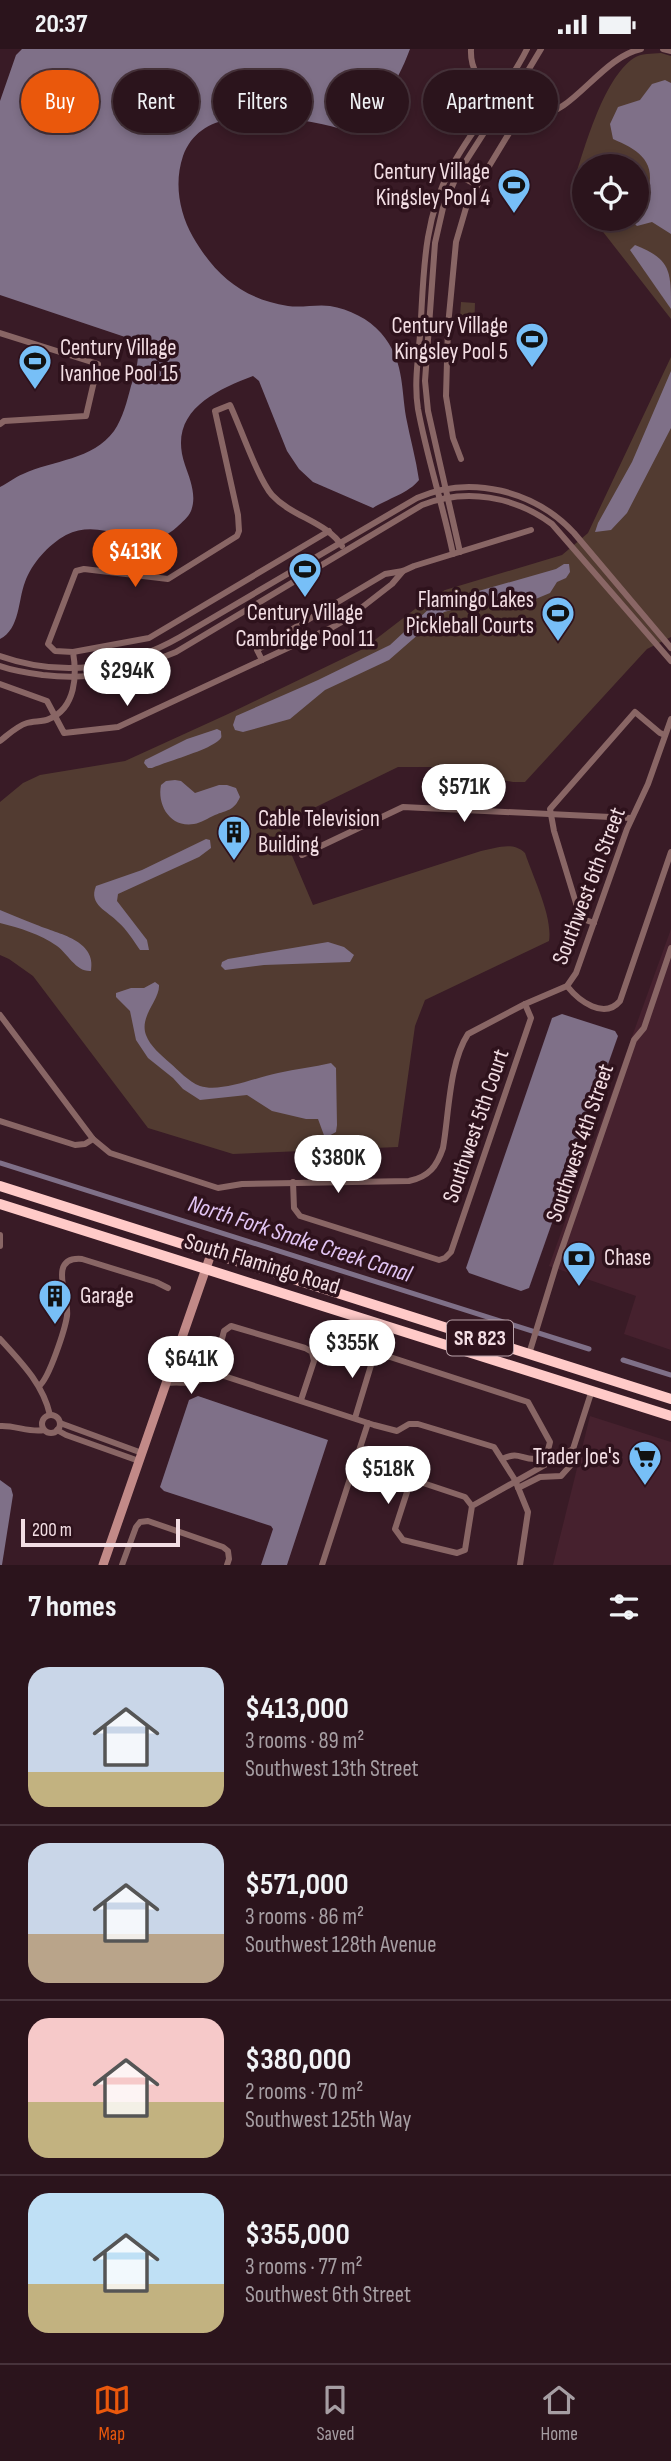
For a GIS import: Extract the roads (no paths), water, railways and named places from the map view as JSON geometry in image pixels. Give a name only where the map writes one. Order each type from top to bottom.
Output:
[{"type":"highway","name":"South Flamingo Road","points":[[0,1186],[671,1401]]},
{"type":"highway","name":"South Flamingo Road","points":[[0,1204],[671,1416]]},
{"type":"highway","points":[[592,1390],[605,1385],[662,1403],[671,1401]]},
{"type":"street","points":[[471,49],[474,70]]},
{"type":"street","points":[[514,70],[527,49]]},
{"type":"street","points":[[530,70],[541,49]]},
{"type":"street","points":[[558,108],[613,61],[641,49]]},
{"type":"street","points":[[663,49],[671,51]]},
{"type":"street","points":[[456,553],[418,405],[416,378],[425,245],[435,206],[449,170],[474,133]]},
{"type":"street","points":[[441,490],[425,381],[435,243],[443,208],[457,175],[484,133]]},
{"type":"street","points":[[461,459],[447,410],[447,352],[456,242],[468,201],[509,133]]},
{"type":"street","points":[[449,170],[477,185]]},
{"type":"street","points":[[0,333],[98,364],[86,415],[4,421],[0,424]]},
{"type":"street","points":[[418,349],[447,352]]},
{"type":"street","points":[[329,531],[149,638],[73,652],[52,650],[48,644],[76,571],[84,569],[168,579],[237,536],[238,515],[215,411],[230,405],[272,494],[302,517],[329,531],[345,551]]},
{"type":"street","points":[[0,656],[74,674],[162,647],[417,498],[441,490],[472,487],[498,489],[522,496],[556,516],[574,533],[671,649]]},
{"type":"street","points":[[0,666],[25,672],[108,675],[140,667],[176,652],[422,505],[469,496],[503,500],[532,511],[552,524],[671,661]]},
{"type":"street","points":[[552,524],[556,516]]},
{"type":"street","points":[[262,660],[257,649],[385,574],[403,571],[531,530]]},
{"type":"street","points":[[0,684],[43,698],[50,703],[64,733],[118,727],[346,619],[392,584],[403,571]]},
{"type":"street","points":[[0,741],[20,725],[56,715],[70,700],[74,674],[73,652]]},
{"type":"street","points":[[594,923],[581,916],[555,835],[550,809],[635,712],[665,735]]},
{"type":"street","name":"Southwest 6th Street","points":[[293,1182],[409,1181],[419,1179],[432,1170],[439,1161],[443,1148],[456,1062],[468,1034],[525,1004],[567,986],[576,973],[631,818],[648,784],[671,719]]},
{"type":"street","points":[[302,855],[402,807],[631,818]]},
{"type":"street","points":[[567,986],[584,1002],[605,1010],[614,1008],[620,1002],[671,852]]},
{"type":"street","name":"Southwest 4th Street","points":[[529,1354],[631,1048],[644,1028],[671,948]]},
{"type":"street","name":"Southwest 5th Court","points":[[293,1182],[294,1208],[300,1216],[439,1260],[445,1258],[451,1252],[531,1018],[525,1004]]},
{"type":"street","points":[[0,1015],[93,1139],[110,1153],[218,1188],[293,1182]]},
{"type":"street","points":[[0,1121],[80,1146],[93,1139]]},
{"type":"street","points":[[0,1236],[0,1246]]},
{"type":"street","points":[[103,1565],[211,1254]]},
{"type":"street","points":[[39,1386],[45,1381],[50,1369],[68,1315],[62,1278],[65,1267],[73,1259],[82,1259],[168,1288]]},
{"type":"street","points":[[164,1384],[179,1380],[190,1383],[200,1381],[214,1370],[222,1336],[227,1329],[236,1326],[309,1349],[314,1356],[301,1400]]},
{"type":"street","points":[[0,1339],[39,1386],[50,1415]]},
{"type":"street","points":[[355,1418],[372,1361],[377,1357],[387,1356],[528,1402],[550,1442],[550,1448],[547,1454],[535,1459],[519,1454],[502,1459]]},
{"type":"street","points":[[170,1367],[186,1376],[194,1377],[205,1369],[214,1370],[221,1375],[397,1431],[409,1424],[418,1424],[494,1447],[515,1480],[528,1512],[520,1565]]},
{"type":"street","points":[[518,1488],[540,1477],[561,1476],[570,1466],[592,1390]]},
{"type":"street","points":[[44,1430],[43,1420],[50,1415],[56,1416],[66,1435],[141,1457]]},
{"type":"street","points":[[322,1565],[368,1423]]},
{"type":"street","points":[[0,1426],[51,1433],[60,1426]]},
{"type":"street","points":[[60,1426],[90,1435],[117,1449]]},
{"type":"street","points":[[472,1506],[465,1497],[419,1482],[413,1484],[408,1489],[398,1519],[395,1529],[397,1535],[403,1540],[430,1548],[457,1553],[465,1550],[472,1506],[573,1449]]},
{"type":"street","points":[[122,1565],[135,1527],[139,1522],[148,1521],[223,1547],[228,1551],[227,1565]]},
{"type":"waterway","name":"North Fork Snake Creek Canal","points":[[0,1163],[589,1349]]},
{"type":"waterway","name":"North Fork Snake Creek Canal","points":[[623,1360],[671,1375]]},
{"type":"place","name":"Century Village Kingsley Pool 4","points":[[514,215]]},
{"type":"place","name":"Century Village Kingsley Pool 5","points":[[532,369]]},
{"type":"place","name":"Century Village Ivanhoe Pool 15","points":[[35,391]]},
{"type":"place","name":"Century Village Cambridge Pool 11","points":[[305,599]]},
{"type":"place","name":"Flamingo Lakes Pickleball Courts","points":[[558,643]]},
{"type":"place","name":"Cable Television Building","points":[[234,862]]},
{"type":"place","name":"Chase","points":[[579,1288]]},
{"type":"place","name":"Garage","points":[[55,1326]]},
{"type":"place","name":"Trader Joe's","points":[[645,1487]]}]
